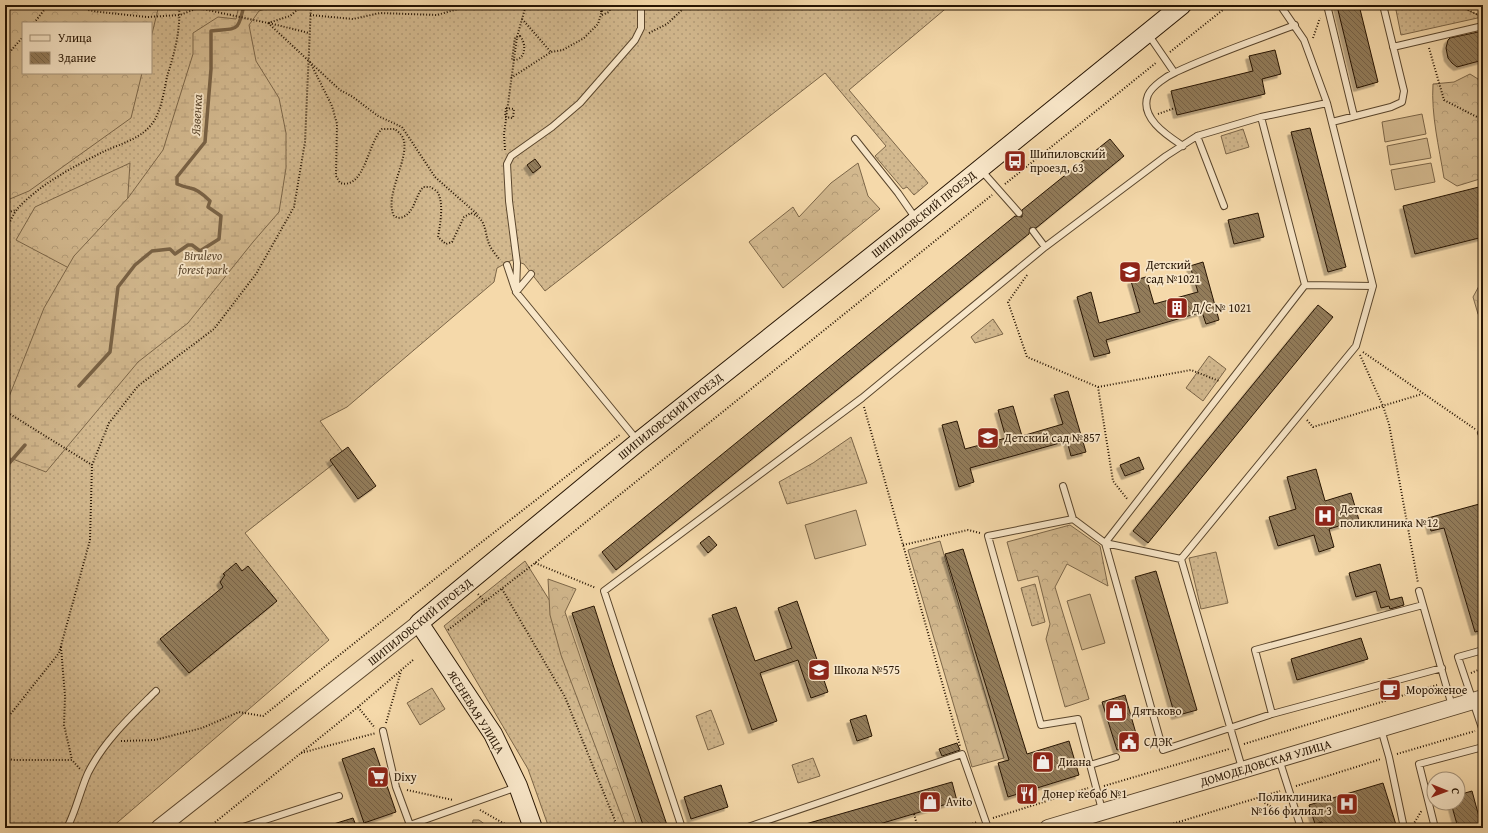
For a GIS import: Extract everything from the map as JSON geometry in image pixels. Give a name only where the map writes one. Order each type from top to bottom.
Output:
[{"type":"main road","name":"ШИПИЛОВСКИЙ ПРОЕЗД","points":[[419,624],[633,435],[917,220],[1182,5]]},
{"type":"main road","name":"ЯСЕНЕВАЯ УЛИЦА","points":[[419,624],[493,734],[518,786],[533,828]]},
{"type":"street","name":"ШИПИЛОВСКИЙ ПРОЕЗД","points":[[168,823],[419,624]]},
{"type":"street","name":"ДОМОДЕДОВСКАЯ УЛИЦА","points":[[1048,828],[1478,700]]},
{"type":"lane","points":[[516,292],[517,263],[509,201],[507,164],[511,156],[552,127],[580,103],[635,40],[641,28],[642,5]]},
{"type":"lane","points":[[1181,559],[1356,346],[1373,286],[1327,103],[1308,50],[1295,25],[1280,5]]},
{"type":"lane","points":[[1327,5],[1354,116]]},
{"type":"lane","points":[[1332,122],[1391,108],[1402,102],[1404,91],[1383,5]]},
{"type":"lane","points":[[1183,146],[1161,130],[1149,117],[1146,106],[1148,95],[1156,85],[1174,72],[1295,25]]},
{"type":"lane","points":[[1393,47],[1483,26]]},
{"type":"lane","points":[[1147,33],[1174,72]]},
{"type":"lane","points":[[682,828],[604,592],[862,398],[1045,247],[1166,156],[1197,136],[1261,117],[1327,103]]},
{"type":"lane","points":[[1261,117],[1305,285]]},
{"type":"lane","points":[[1197,136],[1224,206]]},
{"type":"lane","points":[[855,139],[917,220]]},
{"type":"lane","points":[[980,169],[1019,213]]},
{"type":"lane","points":[[1033,231],[1045,247]]},
{"type":"lane","points":[[507,265],[516,292],[633,435]]},
{"type":"lane","points":[[516,292],[531,274]]},
{"type":"lane","points":[[1305,285],[1373,286]]},
{"type":"lane","points":[[1105,543],[1226,384],[1305,285]]},
{"type":"lane","points":[[1063,486],[1074,519],[1105,543],[1181,559]]},
{"type":"lane","points":[[1074,519],[988,536],[1041,725],[1078,719],[1102,812]]},
{"type":"lane","points":[[1105,543],[1163,750],[1272,714],[1442,668]]},
{"type":"lane","points":[[1181,559],[1242,770]]},
{"type":"lane","points":[[1420,590],[1452,708]]},
{"type":"lane","points":[[1272,714],[1255,650],[1423,605]]},
{"type":"lane","points":[[1483,650],[1458,657],[1464,676],[1478,700],[1483,731]]},
{"type":"lane","points":[[67,828],[88,774],[109,741],[156,691]]},
{"type":"lane","points":[[1381,729],[1389,756],[1404,828]]},
{"type":"lane","points":[[383,731],[396,787],[410,827]]},
{"type":"lane","points":[[1426,795],[1420,764],[1483,747]]},
{"type":"lane","points":[[745,828],[962,754],[988,828]]},
{"type":"lane","points":[[1090,764],[1116,757]]},
{"type":"lane","points":[[1279,759],[1302,828]]},
{"type":"lane","points":[[402,828],[410,827],[518,786]]},
{"type":"lane","points":[[240,828],[339,796]]},
{"type":"lane","points":[[1430,811],[1435,828]]},
{"type":"path","points":[[35,22],[48,5]]},
{"type":"path","points":[[81,5],[88,10],[129,16],[180,15],[198,8],[236,15],[309,33]]},
{"type":"path","points":[[5,232],[17,209],[29,197],[57,178],[96,155],[138,136],[151,126],[157,115],[173,57],[180,15],[179,5]]},
{"type":"path","points":[[268,23],[290,16],[303,5]]},
{"type":"path","points":[[5,721],[59,653],[90,540],[92,465],[109,424],[138,386],[214,329],[256,274],[294,207],[305,142],[310,60],[309,33],[311,5]]},
{"type":"path","points":[[310,16],[353,19],[380,13],[437,15],[472,5]]},
{"type":"path","points":[[507,164],[505,151],[508,108],[517,37],[526,5]]},
{"type":"path","points":[[512,78],[551,52],[563,50],[584,38],[598,24],[602,15],[600,15],[603,5]]},
{"type":"path","points":[[602,15],[609,12],[612,5]]},
{"type":"path","points":[[635,40],[667,24],[687,5]]},
{"type":"path","points":[[448,630],[535,563],[1229,5]]},
{"type":"path","points":[[1457,5],[1483,17]]},
{"type":"path","points":[[1308,50],[1323,12]]},
{"type":"path","points":[[522,19],[551,52]]},
{"type":"path","points":[[268,23],[310,60],[340,90],[353,97],[378,116],[402,127],[435,177],[484,222],[489,245],[501,261],[507,265]]},
{"type":"path","points":[[514,60],[521,58],[524,51],[523,40],[520,36],[517,37]]},
{"type":"path","points":[[5,57],[22,38]]},
{"type":"path","points":[[1427,39],[1444,100],[1479,118],[1483,135]]},
{"type":"path","points":[[310,60],[332,106],[337,124],[336,176],[340,183],[347,185],[354,183],[359,176],[375,136],[382,129],[395,129],[402,136],[404,146],[391,205],[394,216],[398,218],[406,216],[410,213],[419,192],[423,187],[430,187],[438,193],[441,221],[438,237],[441,242],[446,244],[452,242],[464,217],[471,213],[479,216]]},
{"type":"path","points":[[507,118],[513,118],[514,109],[508,108]]},
{"type":"path","points":[[1149,117],[1176,108]]},
{"type":"path","points":[[5,214],[17,209]]},
{"type":"path","points":[[1029,272],[1008,302],[1027,357],[1098,387],[1191,370],[1226,384]]},
{"type":"path","points":[[1356,346],[1422,394],[1482,433]]},
{"type":"path","points":[[1356,346],[1383,406],[1389,424],[1420,590]]},
{"type":"path","points":[[1098,387],[1113,481],[1133,506]]},
{"type":"path","points":[[1301,413],[1313,427],[1422,394]]},
{"type":"path","points":[[862,398],[962,754]]},
{"type":"path","points":[[5,411],[92,465]]},
{"type":"path","points":[[109,741],[155,740],[202,728],[239,712],[263,716],[456,562],[633,435]]},
{"type":"path","points":[[903,545],[968,530],[988,536]]},
{"type":"path","points":[[535,563],[604,592]]},
{"type":"path","points":[[502,589],[564,697],[618,828]]},
{"type":"path","points":[[478,593],[485,602]]},
{"type":"path","points":[[61,646],[65,696],[64,725],[72,760],[82,771],[88,774]]},
{"type":"path","points":[[208,828],[358,707],[413,660]]},
{"type":"path","points":[[1464,676],[1482,668],[1483,675]]},
{"type":"path","points":[[383,731],[401,670]]},
{"type":"path","points":[[958,828],[1095,786],[1103,786],[1445,682]]},
{"type":"path","points":[[299,754],[378,732],[358,707]]},
{"type":"path","points":[[5,758],[13,760],[72,760]]},
{"type":"path","points":[[1159,828],[1289,788]]},
{"type":"path","points":[[1257,798],[1291,820]]},
{"type":"path","points":[[1412,828],[1426,802]]},
{"type":"path","points":[[914,814],[918,828]]},
{"type":"path","points":[[501,822],[503,828]]},
{"type":"green space","name":"Birulevo forest park","points":[[5,5],[950,5],[849,90],[928,183],[914,195],[907,187],[903,189],[875,156],[886,146],[825,73],[545,291],[524,264],[512,260],[497,268],[494,282],[347,407],[320,421],[345,455],[245,533],[329,640],[111,828],[5,828]]},
{"type":"green space","points":[[5,5],[159,5],[152,34],[152,22],[22,22],[22,74],[142,74],[131,118],[29,191],[5,201]]},
{"type":"green space","points":[[234,5],[278,5],[259,11],[249,25],[256,61],[279,98],[286,133],[286,168],[279,212],[188,323],[138,362],[46,472],[5,456],[5,407],[44,308],[74,256],[128,198],[163,150],[193,54],[193,33],[218,17],[236,19],[238,10]]},
{"type":"green space","points":[[1395,5],[1457,5],[1482,17],[1401,35]]},
{"type":"green space","points":[[1470,74],[1478,79],[1483,98],[1483,178],[1457,186],[1444,178],[1434,119],[1433,84],[1454,82]]},
{"type":"green space","points":[[1422,114],[1426,134],[1385,142],[1382,122]]},
{"type":"green space","points":[[1243,129],[1249,147],[1226,154],[1221,136]]},
{"type":"green space","points":[[1427,138],[1431,158],[1390,165],[1387,146]]},
{"type":"green space","points":[[130,163],[126,225],[84,276],[16,240],[35,207]]},
{"type":"green space","points":[[858,163],[868,196],[880,209],[783,288],[749,242],[793,207],[799,217],[831,183]]},
{"type":"green space","points":[[1431,163],[1435,182],[1395,190],[1391,170]]},
{"type":"green space","points":[[1483,283],[1483,321],[1478,314],[1473,297],[1479,286]]},
{"type":"green space","points":[[993,319],[1003,334],[975,343],[971,337]]},
{"type":"green space","points":[[1209,356],[1226,369],[1203,401],[1186,388]]},
{"type":"green space","points":[[851,437],[867,483],[787,504],[779,482],[813,463]]},
{"type":"green space","points":[[856,510],[866,545],[815,559],[805,525]]},
{"type":"green space","points":[[1070,525],[1100,546],[1108,586],[1067,564],[1055,587],[1089,699],[1065,707],[1046,639],[1050,624],[1038,576],[1018,581],[1007,542]]},
{"type":"green space","points":[[940,541],[1004,758],[972,767],[908,550]]},
{"type":"green space","points":[[1216,552],[1228,603],[1201,609],[1189,558]]},
{"type":"green space","points":[[525,561],[553,606],[634,828],[549,828],[528,769],[444,626]]},
{"type":"green space","points":[[548,579],[576,589],[565,612],[638,828],[626,828],[561,655],[550,615]]},
{"type":"green space","points":[[1035,584],[1045,622],[1032,626],[1021,588]]},
{"type":"green space","points":[[1090,594],[1105,643],[1082,650],[1067,601]]},
{"type":"green space","points":[[432,688],[445,709],[420,725],[407,703]]},
{"type":"green space","points":[[711,710],[724,744],[708,750],[696,716]]},
{"type":"green space","points":[[813,758],[820,776],[798,783],[792,765]]},
{"type":"green space","points":[[473,820],[479,820],[490,828],[472,828]]},
{"type":"building","points":[[1359,5],[1378,82],[1357,88],[1337,6]]},
{"type":"building","points":[[1483,31],[1483,60],[1457,67],[1452,63],[1448,58],[1446,48],[1448,40],[1450,38]]},
{"type":"building","points":[[1275,50],[1281,74],[1262,79],[1265,94],[1177,115],[1171,91],[1253,71],[1249,56]]},
{"type":"building","points":[[1310,128],[1346,267],[1328,272],[1291,132]]},
{"type":"building","points":[[1110,139],[1124,156],[1036,228],[1030,228],[1029,234],[616,570],[602,552],[1015,216],[1022,217],[1022,210]]},
{"type":"building","points":[[535,159],[541,167],[533,173],[527,165]]},
{"type":"building","points":[[1483,186],[1483,237],[1415,254],[1403,206]]},
{"type":"building","points":[[1258,213],[1264,237],[1234,244],[1228,220]]},
{"type":"building","name":"Д/C № 1021","points":[[1203,262],[1219,320],[1206,324],[1202,312],[1106,340],[1110,353],[1094,357],[1077,297],[1091,292],[1099,323],[1140,312],[1131,281],[1146,277],[1154,304],[1198,292],[1190,266]]},
{"type":"building","points":[[1318,305],[1333,317],[1148,543],[1133,531]]},
{"type":"building","points":[[1068,391],[1086,452],[1071,456],[1067,441],[970,468],[974,482],[959,487],[942,425],[957,421],[965,449],[1006,438],[998,410],[1013,406],[1022,436],[1063,424],[1054,395]]},
{"type":"building","points":[[348,447],[376,486],[358,499],[330,460]]},
{"type":"building","points":[[1139,457],[1144,469],[1125,476],[1120,465]]},
{"type":"building","points":[[1316,469],[1325,501],[1351,493],[1359,520],[1329,529],[1334,547],[1319,552],[1314,535],[1278,546],[1269,517],[1296,509],[1287,477]]},
{"type":"building","points":[[1483,503],[1483,630],[1475,632],[1444,528],[1431,531],[1428,518]]},
{"type":"building","points":[[709,536],[717,545],[708,553],[700,543]]},
{"type":"building","points":[[963,549],[1027,754],[1069,741],[1079,775],[1008,797],[998,763],[1009,760],[945,554]]},
{"type":"building","points":[[236,563],[242,571],[248,566],[277,601],[189,673],[160,639],[223,587],[220,582],[225,575],[223,574]]},
{"type":"building","points":[[1380,564],[1390,600],[1402,597],[1404,605],[1390,609],[1389,606],[1381,608],[1376,591],[1356,597],[1349,573]]},
{"type":"building","points":[[1156,571],[1197,710],[1175,716],[1135,577]]},
{"type":"building","points":[[797,601],[828,692],[811,698],[798,660],[760,673],[777,721],[752,730],[712,615],[736,607],[755,661],[792,648],[778,608]]},
{"type":"building","points":[[594,606],[668,828],[644,828],[572,613]]},
{"type":"building","points":[[1361,638],[1368,659],[1297,680],[1291,659]]},
{"type":"building","points":[[1125,695],[1139,744],[1117,750],[1102,702]]},
{"type":"building","points":[[866,715],[872,736],[857,741],[850,720]]},
{"type":"building","points":[[957,743],[960,750],[942,756],[939,749]]},
{"type":"building","points":[[374,748],[396,812],[364,823],[342,759]]},
{"type":"building","points":[[952,782],[957,801],[866,828],[803,828],[802,825]]},
{"type":"building","name":"Поликлиника №166 филиал 3","points":[[1383,783],[1397,828],[1324,828],[1322,822],[1315,824],[1309,805]]},
{"type":"building","points":[[721,785],[728,807],[691,819],[684,797]]},
{"type":"building","points":[[1472,791],[1482,828],[1458,828],[1453,811],[1466,811],[1466,793]]},
{"type":"building","points":[[353,818],[357,828],[328,828],[327,826]]},
{"type":"waterway","name":"Язвенка","points":[[79,386],[110,352],[118,287],[135,265],[152,251],[170,249],[175,254],[188,245],[192,245],[200,251],[219,239],[221,216],[208,207],[210,201],[201,193],[177,184],[177,177],[205,142],[211,69],[211,31],[232,29],[238,25],[244,5]]},
{"type":"waterway","name":"Язвенка","points":[[5,468],[25,445]]},
{"type":"place","name":"Шипиловский проезд, 63","points":[[1015,161]]},
{"type":"place","name":"Детский сад №1021","points":[[1130,272]]},
{"type":"place","name":"Д/C № 1021","points":[[1177,308]]},
{"type":"place","name":"Детский сад №857","points":[[988,438]]},
{"type":"place","name":"Детская поликлиника №12","points":[[1325,516]]},
{"type":"place","name":"Школа №575","points":[[819,670]]},
{"type":"place","name":"Мороженое","points":[[1390,690]]},
{"type":"place","name":"Дятьково","points":[[1116,711]]},
{"type":"place","name":"СДЭК","points":[[1129,742]]},
{"type":"place","name":"Диана","points":[[1043,762]]},
{"type":"place","name":"Dixy","points":[[378,777]]},
{"type":"place","name":"Донер кебаб №1","points":[[1027,794]]},
{"type":"place","name":"Avito","points":[[930,802]]},
{"type":"place","name":"Поликлиника №166 филиал 3","points":[[1347,804]]}]
